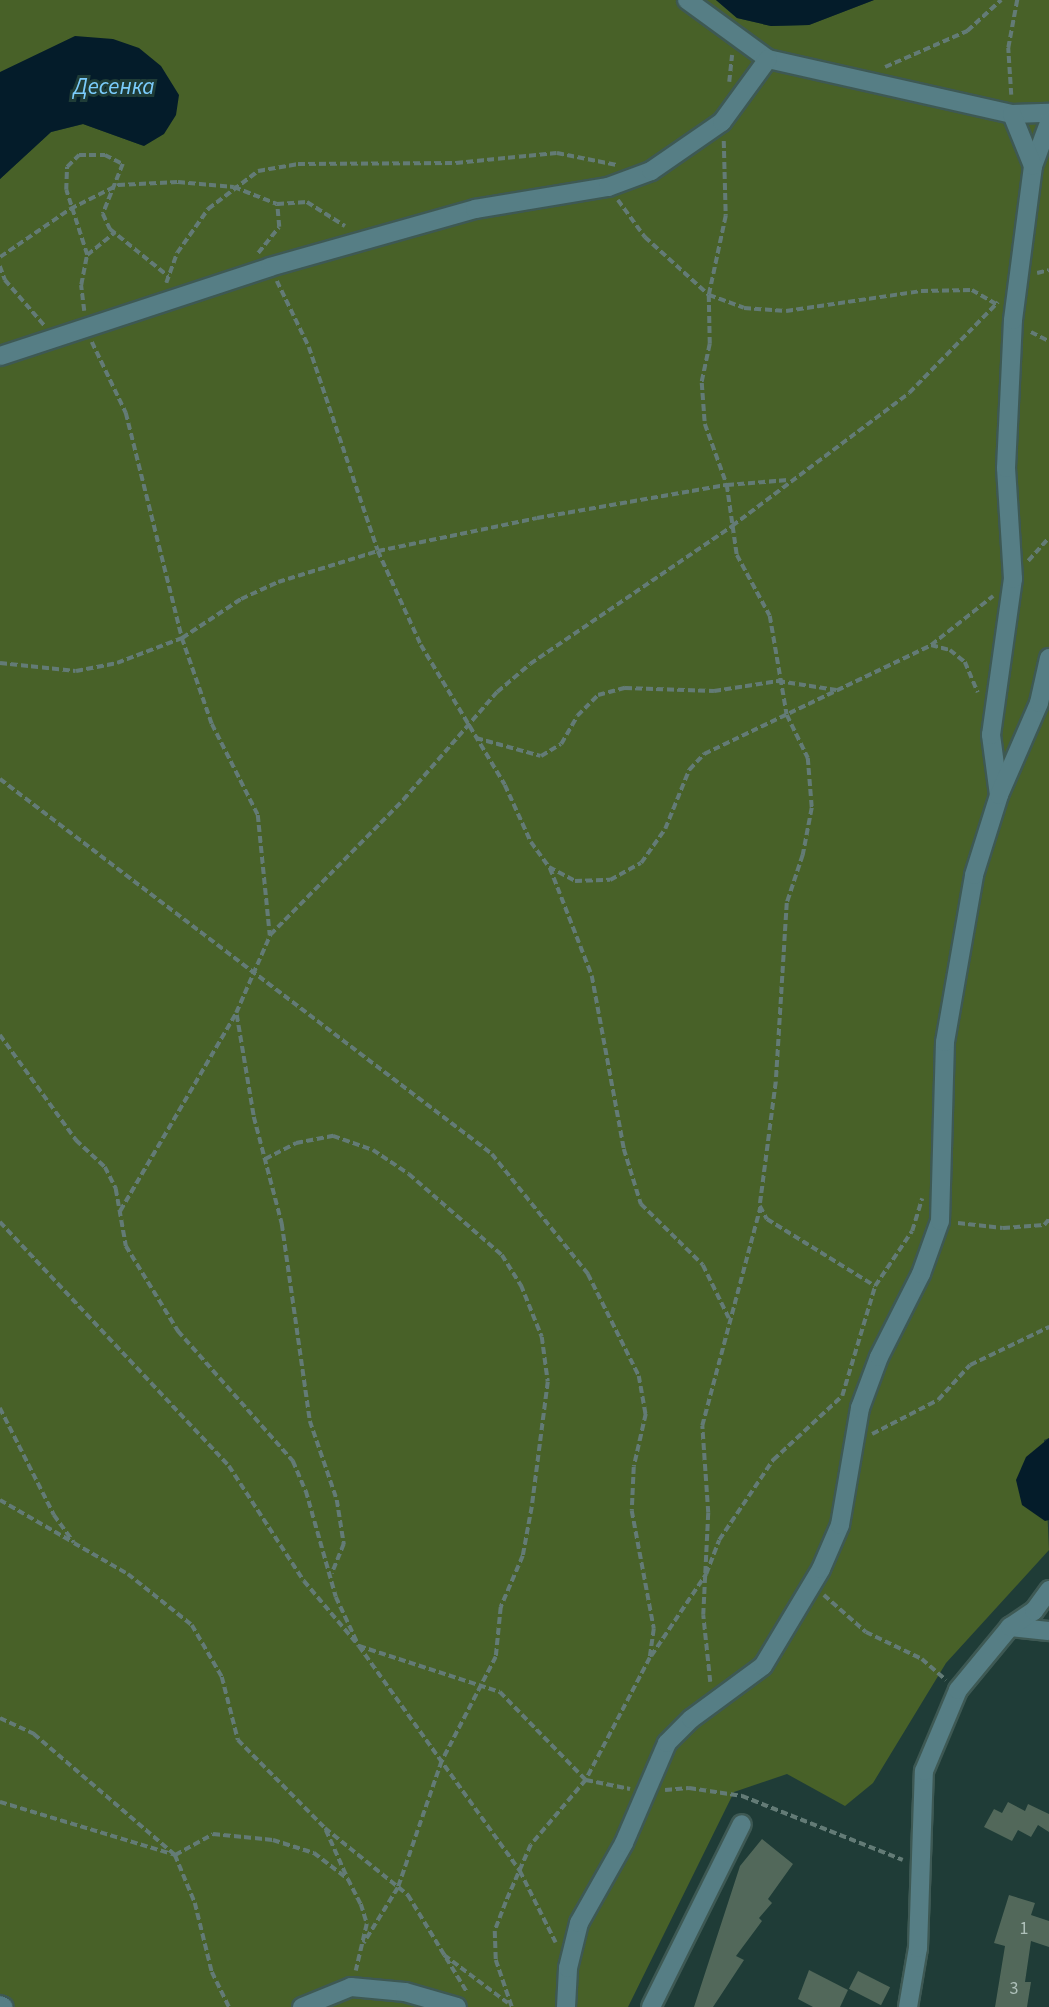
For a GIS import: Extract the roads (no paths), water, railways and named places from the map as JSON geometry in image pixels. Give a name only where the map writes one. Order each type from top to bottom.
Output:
[{"type":"street","points":[[687,0],[768,60],[861,78],[1012,114],[1049,113]]},
{"type":"street","points":[[0,356],[86,324],[374,237],[488,206],[608,187],[651,171],[722,122],[768,60]]},
{"type":"street","points":[[1012,114],[1033,166]]},
{"type":"street","points":[[999,795],[991,735],[1013,579],[1006,467],[1015,277],[1033,166],[1049,123]]},
{"type":"street","points":[[566,2007],[568,1968],[579,1923],[624,1843],[667,1743],[763,1666],[813,1585],[840,1525],[851,1444],[879,1357],[921,1274],[940,1220],[945,1042],[974,875],[999,795],[1039,703],[1049,658]]},
{"type":"street","points":[[908,2007],[918,1948],[924,1771],[958,1690],[1010,1627],[1034,1611],[1049,1590]]},
{"type":"street","points":[[1010,1627],[1049,1631]]},
{"type":"street","points":[[651,2007],[742,1824]]},
{"type":"street","points":[[302,2007],[351,1987],[405,1992],[464,2002]]},
{"type":"water","points":[[716,0],[874,0],[809,25],[771,26],[737,18]]},
{"type":"water","name":"Десенка","points":[[75,36],[113,39],[139,48],[161,66],[179,95],[176,115],[164,134],[144,146],[83,124],[51,132],[0,179],[0,72]]},
{"type":"water","points":[[1049,1438],[1049,1520],[1045,1521],[1022,1505],[1016,1480],[1026,1457]]}]
